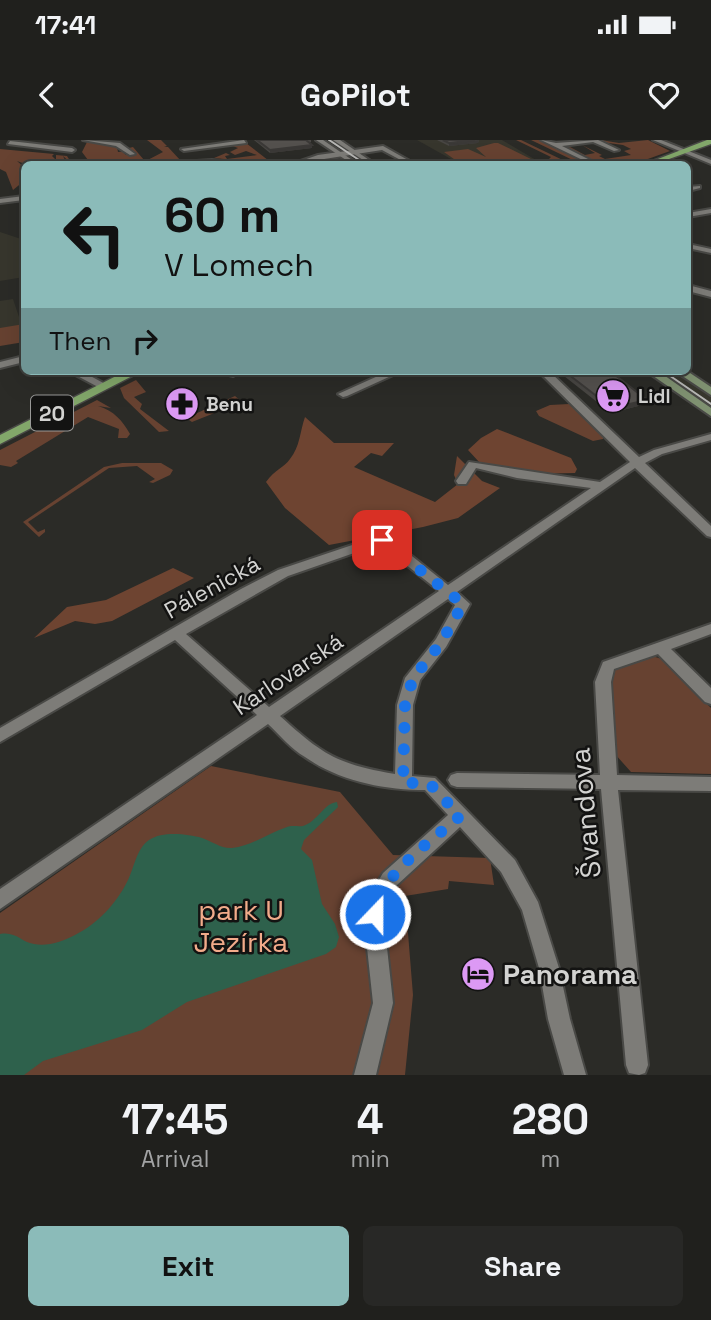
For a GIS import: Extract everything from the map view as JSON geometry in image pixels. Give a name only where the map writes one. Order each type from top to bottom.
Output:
[{"type":"main road","points":[[670,161],[711,141]]},
{"type":"main road","points":[[659,161],[711,147]]},
{"type":"main road","name":"20","points":[[0,440],[99,384],[109,375]]},
{"type":"main road","name":"20","points":[[0,428],[125,375]]},
{"type":"main road","points":[[657,375],[711,413]]},
{"type":"main road","points":[[686,375],[711,392]]},
{"type":"street","points":[[0,144],[33,140]]},
{"type":"street","points":[[86,140],[118,144],[132,154]]},
{"type":"street","points":[[319,140],[350,161]]},
{"type":"street","points":[[336,140],[367,161]]},
{"type":"street","points":[[378,140],[383,148],[407,161]]},
{"type":"street","points":[[544,140],[589,161]]},
{"type":"street","points":[[555,145],[594,140],[616,150]]},
{"type":"street","points":[[656,140],[711,162]]},
{"type":"street","points":[[184,149],[244,142]]},
{"type":"street","points":[[10,143],[72,150]]},
{"type":"street","points":[[203,161],[229,149],[224,144]]},
{"type":"street","points":[[303,161],[383,148]]},
{"type":"street","points":[[691,188],[698,187]]},
{"type":"street","points":[[0,201],[21,198]]},
{"type":"street","points":[[691,214],[711,211]]},
{"type":"street","points":[[691,244],[711,251]]},
{"type":"street","points":[[691,289],[711,294]]},
{"type":"street","points":[[0,365],[21,360]]},
{"type":"street","points":[[81,375],[99,384]]},
{"type":"street","points":[[343,394],[385,375]]},
{"type":"street","points":[[547,375],[711,533]]},
{"type":"street","name":"Karlovarská","points":[[0,900],[638,462],[658,452],[711,438]]},
{"type":"street","points":[[462,481],[473,464],[527,476],[602,486]]},
{"type":"street","name":"Pálenická","points":[[0,736],[284,573],[382,540],[450,591]]},
{"type":"street","points":[[403,783],[405,705],[413,678],[441,643],[463,604],[450,591]]},
{"type":"street","name":"Švandova","points":[[637,1065],[609,782],[603,682],[608,666],[711,629]]},
{"type":"street","points":[[176,633],[309,752],[336,767],[361,775],[403,783],[429,783],[508,866],[531,908],[549,968],[559,1019],[575,1075]]},
{"type":"street","points":[[660,647],[711,698]]},
{"type":"street","points":[[457,780],[711,784]]},
{"type":"street","points":[[365,1075],[383,1003],[375,929],[378,898],[390,879],[460,816]]},
{"type":"shaded area","points":[[417,140],[502,140],[538,161],[455,161]]},
{"type":"shaded area","points":[[0,232],[21,239],[21,278],[0,281]]},
{"type":"shaded area","points":[[13,299],[21,326],[0,329],[0,301]]},
{"type":"shaded area","points":[[662,375],[681,375],[711,395],[711,408]]},
{"type":"shaded area","points":[[305,417],[334,443],[394,443],[382,456],[371,453],[354,467],[435,502],[458,484],[454,475],[457,456],[482,481],[500,488],[458,518],[329,545],[285,508],[266,482],[293,454]]},
{"type":"shaded area","points":[[497,429],[571,458],[577,469],[575,473],[526,474],[480,463],[468,450]]},
{"type":"shaded area","points":[[173,568],[194,578],[112,621],[95,624],[75,621],[34,638],[67,607],[106,600]]},
{"type":"shaded area","points":[[337,802],[338,807],[304,840],[301,849],[312,860],[322,904],[335,924],[339,937],[336,947],[326,954],[187,1002],[142,1030],[43,1061],[24,1075],[0,1075],[0,934],[14,935],[29,943],[44,945],[61,941],[83,930],[105,913],[117,898],[141,849],[155,837],[182,835],[202,838],[224,847],[239,847],[287,827],[308,824],[328,806]]},
{"type":"green space","points":[[147,140],[161,140],[167,146],[164,147],[168,147],[181,161],[146,161],[163,152]]},
{"type":"green space","points":[[516,140],[565,161],[547,161],[551,157]]},
{"type":"green space","points":[[531,140],[540,140],[584,161],[575,161]]},
{"type":"green space","points":[[601,140],[619,143],[648,140],[670,151],[642,161],[592,161],[566,149],[570,147],[585,155],[595,153],[582,145],[605,159],[631,155],[624,151],[631,149],[623,145],[601,142],[604,142]]},
{"type":"green space","points":[[87,142],[117,147],[118,152],[127,151],[123,152],[126,155],[134,154],[129,148],[133,147],[144,160],[89,161],[82,152]]},
{"type":"green space","points":[[246,143],[269,161],[244,161],[214,158],[226,153],[230,155],[225,156],[227,159],[257,155],[246,151],[235,155],[230,152],[238,148],[227,144]]},
{"type":"green space","points":[[498,143],[535,161],[457,161],[444,152],[468,149],[486,157],[476,148]]},
{"type":"green space","points":[[0,149],[54,154],[52,156],[56,160],[56,155],[67,156],[70,161],[63,156],[66,161],[17,161],[21,164],[21,183],[13,190],[6,172],[0,169]]},
{"type":"green space","points":[[21,324],[21,342],[0,346],[0,328]]},
{"type":"green space","points":[[136,380],[146,392],[134,397],[142,404],[140,409],[169,431],[159,432],[124,398],[120,388]]},
{"type":"green space","points":[[235,396],[242,402],[192,422],[186,418]]},
{"type":"green space","points":[[97,400],[111,408],[98,406],[121,420],[130,434],[127,438],[118,438],[119,429],[88,417],[16,461],[18,463],[11,467],[0,465],[0,450]]},
{"type":"green space","points":[[569,404],[603,439],[593,441],[539,416],[536,411],[550,405]]},
{"type":"green space","points":[[122,463],[161,463],[173,470],[170,475],[153,483],[149,482],[155,479],[137,466],[109,468],[28,522],[38,532],[45,529],[39,537],[23,522],[104,467]]},
{"type":"green space","points":[[652,656],[662,659],[711,708],[711,774],[631,772],[615,754],[610,682],[615,669]]},
{"type":"green space","name":"park U Jezírka","points":[[211,766],[340,792],[393,855],[490,858],[494,885],[449,881],[448,889],[405,896],[413,995],[405,1075],[0,1075],[0,913]]},
{"type":"building","points":[[257,140],[306,140],[312,145],[270,150]]},
{"type":"building","points":[[443,140],[475,140],[449,143]]},
{"type":"building","name":"Lidl","points":[[569,375],[615,375],[647,400],[612,408]]},
{"type":"tram line","points":[[329,140],[360,161]]},
{"type":"tram line","points":[[669,375],[711,404]]},
{"type":"place","name":"Lidl","points":[[613,396]]},
{"type":"place","name":"Benu","points":[[182,404]]},
{"type":"place","name":"Panorama","points":[[478,974]]},
{"type":"route","points":[[375,914],[378,898],[390,879],[460,816],[429,783],[403,783],[405,705],[413,678],[441,643],[463,604],[450,591],[382,540]]}]
